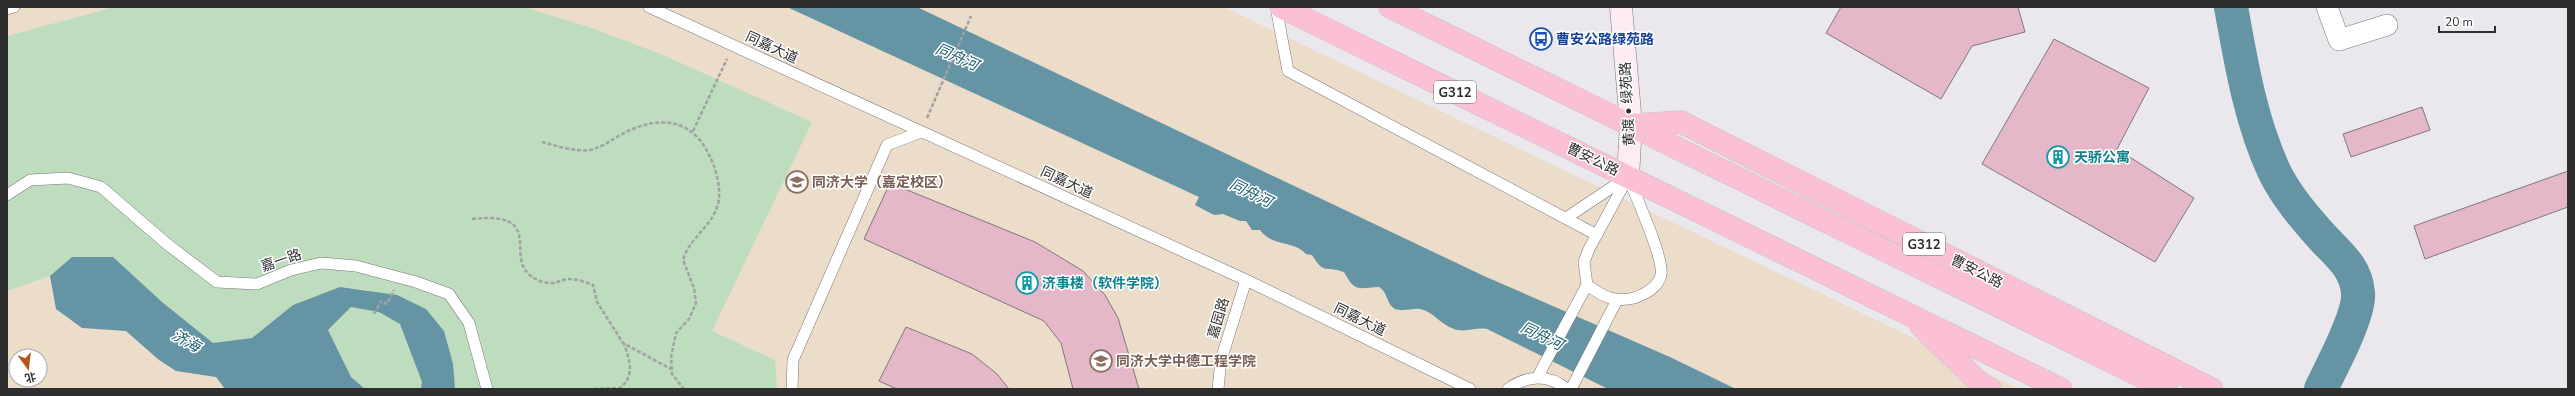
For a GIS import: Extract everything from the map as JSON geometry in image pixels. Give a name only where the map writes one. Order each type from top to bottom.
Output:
[{"type":"highway","name":"曹安公路","points":[[1281,7],[2062,389]]},
{"type":"highway","name":"曹安公路","points":[[1390,7],[2167,389]]},
{"type":"highway","name":"曹安公路","points":[[1631,125],[1681,122],[2212,389]]},
{"type":"highway","name":"曹安公路","points":[[1905,311],[1982,385],[1990,389]]},
{"type":"street","name":"黄渡 • 绿苑路","points":[[1621,7],[1631,125],[1628,177]]},
{"type":"street","points":[[2327,7],[2339,40],[2387,25]]},
{"type":"lane","points":[[7,9],[14,7]]},
{"type":"lane","name":"同嘉大道","points":[[649,7],[1246,280],[1470,389]]},
{"type":"lane","points":[[1276,7],[1288,71],[1597,235]]},
{"type":"lane","points":[[792,389],[793,360],[886,145],[921,132]]},
{"type":"lane","points":[[1566,218],[1628,177]]},
{"type":"lane","points":[[1538,376],[1587,285],[1584,262],[1628,177]]},
{"type":"lane","points":[[1587,285],[1602,296],[1617,300],[1643,295],[1653,288],[1661,275],[1656,248],[1628,177]]},
{"type":"lane","name":"嘉一路","points":[[7,195],[30,180],[68,178],[102,187],[167,244],[217,282],[257,284],[291,270],[321,263],[356,266],[416,282],[449,294],[469,323],[487,389]]},
{"type":"lane","name":"嘉园路","points":[[1218,389],[1222,360],[1246,280]]},
{"type":"lane","points":[[1571,389],[1617,300]]},
{"type":"lane","points":[[1508,389],[1515,384],[1538,376],[1552,380],[1567,389]]},
{"type":"path","points":[[921,132],[970,17]]},
{"type":"path","points":[[693,131],[734,46]]},
{"type":"path","points":[[542,142],[582,151],[604,145],[643,124],[678,125],[693,131],[704,145],[718,184],[718,202],[710,222],[685,253],[683,260],[694,288],[696,303],[689,320],[676,333],[671,357],[672,370],[678,383],[684,389]]},
{"type":"path","points":[[472,219],[497,218],[512,223],[520,237],[526,272],[538,280],[556,283],[569,279],[593,285],[597,302],[623,343],[630,368],[628,380],[620,388],[594,389]]},
{"type":"path","points":[[374,314],[381,301],[387,304],[394,291]]},
{"type":"path","points":[[623,343],[672,370]]},
{"type":"shaded area","name":"同济大学（嘉定校区）","points":[[7,7],[1224,7],[2020,389],[7,389]]},
{"type":"green space","points":[[115,7],[523,7],[589,27],[663,55],[812,122],[712,331],[775,360],[777,389],[454,389],[452,358],[368,290],[340,287],[293,305],[252,338],[213,343],[162,302],[72,257],[50,276],[7,291],[7,36]]},
{"type":"green space","points":[[351,307],[379,311],[400,324],[422,382],[421,389],[365,389],[351,377],[328,330]]},
{"type":"water","name":"同舟河","points":[[787,7],[917,7],[1484,276],[1670,357],[1736,389],[1608,389],[1487,329],[1458,330],[1445,325],[1429,313],[1420,309],[1395,309],[1390,304],[1382,289],[1379,287],[1358,288],[1351,283],[1344,272],[1323,268],[1312,255],[1306,254],[1295,247],[1271,239],[1260,230],[1252,230],[1246,221],[1240,221],[1223,214],[1214,215],[1195,205],[1199,197]]},
{"type":"water","name":"济海","points":[[72,257],[113,257],[162,302],[213,343],[252,338],[293,305],[340,287],[397,295],[426,309],[444,331],[453,364],[455,389],[421,389],[422,382],[400,324],[379,312],[351,307],[328,330],[351,377],[365,389],[225,389],[216,377],[176,371],[159,360],[126,331],[82,328],[56,309],[50,276]]},
{"type":"building","points":[[1841,7],[2018,7],[2025,32],[1972,46],[1941,99],[1826,33]]},
{"type":"building","name":"天骄公寓","points":[[2054,39],[2149,88],[2117,149],[2194,198],[2155,262],[1982,164]]},
{"type":"building","points":[[2422,107],[2430,130],[2351,157],[2343,134]]},
{"type":"building","points":[[2568,171],[2568,207],[2425,259],[2414,226]]},
{"type":"building","name":"济事楼（软件学院）","points":[[890,183],[1035,242],[1083,271],[1105,295],[1118,318],[1139,389],[1073,389],[1061,343],[1044,321],[864,239]]},
{"type":"building","points":[[906,327],[972,354],[997,374],[1009,389],[897,389],[879,381]]},
{"type":"waterway","points":[[2231,7],[2252,111],[2274,171],[2296,206],[2351,269],[2357,284],[2357,303],[2350,328],[2321,389]]},
{"type":"place","name":"曹安公路绿苑路","points":[[1541,39]]},
{"type":"place","name":"天骄公寓","points":[[2058,157]]},
{"type":"place","name":"同济大学（嘉定校区）","points":[[797,182]]},
{"type":"place","name":"济事楼（软件学院）","points":[[1027,283]]},
{"type":"place","name":"同济大学中德工程学院","points":[[1101,361]]}]
